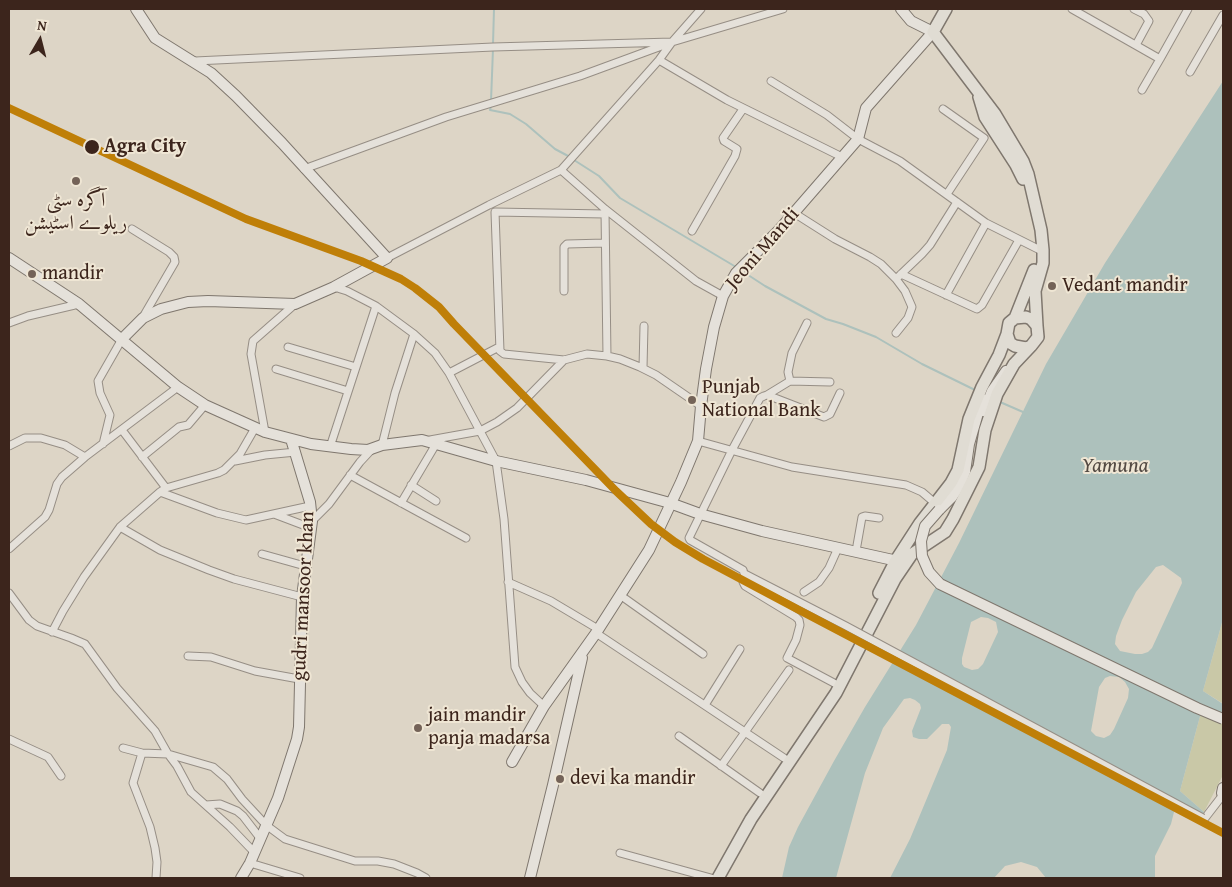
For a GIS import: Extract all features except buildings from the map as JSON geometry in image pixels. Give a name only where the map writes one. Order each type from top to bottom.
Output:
[{"type":"main road","points":[[122,339],[142,318],[161,309],[188,302],[208,301],[295,304],[334,287],[387,258],[304,169],[282,142],[236,96],[195,61],[176,52],[156,38],[136,9]]},
{"type":"main road","points":[[901,9],[911,21],[932,32],[1010,138],[1023,161],[1037,208],[1043,250],[1043,263],[1035,290],[1038,337],[969,419],[958,470],[925,526],[920,541],[922,556],[929,572],[940,584],[1223,719]]},
{"type":"main road","points":[[932,32],[946,9]]},
{"type":"main road","name":"Jeoni Mandi","points":[[512,762],[544,706],[583,652],[649,550],[698,441],[701,406],[714,328],[723,296],[736,273],[748,263],[794,213],[858,138],[866,108],[932,32]]},
{"type":"main road","points":[[711,878],[733,835],[834,683],[920,523],[937,507],[952,497],[960,485],[966,472],[968,459],[999,354],[1010,323],[1015,318],[1036,265],[1038,250],[1034,218],[1023,181],[1016,165],[988,134],[977,91]]},
{"type":"main road","points":[[9,258],[79,304],[178,387],[205,405],[260,430],[330,447],[368,450],[378,446],[422,440],[496,461],[586,480],[799,541],[856,551],[900,562]]},
{"type":"main road","points":[[1015,318],[1026,317],[1031,319],[1037,326]]},
{"type":"main road","points":[[1006,334],[1010,343],[1015,346],[1026,348],[1031,346]]},
{"type":"main road","points":[[718,878],[752,819],[836,692],[857,654],[900,562],[944,532],[953,519],[979,467],[985,430],[987,396]]},
{"type":"main road","name":"gudri mansoor khan","points":[[241,878],[250,863],[278,798],[297,739],[299,726],[302,597],[312,524],[310,506],[291,439]]},
{"type":"main road","points":[[530,878],[554,785],[583,652]]},
{"type":"street","points":[[387,258],[561,170],[659,60],[701,9]]},
{"type":"street","points":[[304,169],[446,117],[580,76],[672,42],[783,9]]},
{"type":"street","points":[[1072,9],[1160,59]]},
{"type":"street","points":[[1134,9],[1144,14],[1149,21],[1136,45]]},
{"type":"street","points":[[1142,90],[1188,9]]},
{"type":"street","points":[[1190,72],[1223,15]]},
{"type":"street","points":[[195,61],[493,47],[672,42]]},
{"type":"street","points":[[659,60],[743,109],[842,157]]},
{"type":"street","points":[[771,81],[827,115],[858,138],[900,161],[986,223],[1038,250]]},
{"type":"street","points":[[692,231],[735,156],[737,149],[724,141],[723,138],[743,109]]},
{"type":"street","points":[[943,109],[988,134],[947,194]]},
{"type":"street","points":[[561,170],[605,212],[696,282],[723,296]]},
{"type":"street","points":[[899,276],[930,245],[957,202]]},
{"type":"street","points":[[489,205],[496,212],[500,348],[502,354],[564,360],[582,355],[606,356],[643,368],[701,406]]},
{"type":"street","points":[[496,212],[605,212]]},
{"type":"street","points":[[605,212],[606,356]]},
{"type":"street","points":[[794,213],[899,276],[973,308],[980,308],[1018,240]]},
{"type":"street","points":[[946,295],[986,223]]},
{"type":"street","points":[[132,229],[169,252],[174,257],[175,262],[142,318]]},
{"type":"street","points":[[564,291],[564,247],[568,244],[605,242]]},
{"type":"street","points":[[896,333],[908,318],[912,307],[899,276]]},
{"type":"street","points":[[334,287],[347,291],[376,306],[414,334],[435,354],[449,373],[496,461],[503,506],[515,667],[530,693],[544,706]]},
{"type":"street","points":[[9,323],[28,316],[79,304]]},
{"type":"street","points":[[52,632],[63,610],[84,577],[120,527],[163,490],[218,473],[235,461],[260,430],[251,354],[253,340],[295,304]]},
{"type":"street","points":[[330,447],[376,306]]},
{"type":"street","points":[[790,380],[788,372],[792,353],[807,324]]},
{"type":"street","points":[[643,368],[644,326]]},
{"type":"street","points":[[273,514],[312,524],[350,475],[378,446],[414,334]]},
{"type":"street","points":[[103,444],[110,415],[100,393],[98,381],[122,339]]},
{"type":"street","points":[[288,347],[356,366]]},
{"type":"street","points":[[449,373],[500,348]]},
{"type":"street","points":[[422,440],[438,440],[480,432],[522,403],[564,360]]},
{"type":"street","points":[[276,369],[348,392]]},
{"type":"street","points":[[830,382],[790,380],[768,395],[760,398],[689,534],[690,540],[743,570],[745,586],[799,620],[800,625],[796,640],[787,658],[834,683]]},
{"type":"street","points":[[9,549],[45,517],[59,481],[85,457],[178,387]]},
{"type":"street","points":[[768,395],[824,417],[830,414],[840,393]]},
{"type":"street","points":[[142,457],[179,427],[188,425],[205,405]]},
{"type":"street","points":[[122,430],[163,490],[237,519],[252,520],[310,506]]},
{"type":"street","points":[[9,446],[26,438],[41,438],[65,445],[85,457]]},
{"type":"street","points":[[698,441],[792,467],[906,485],[922,492],[937,507]]},
{"type":"street","points":[[401,503],[436,444]]},
{"type":"street","points":[[235,461],[265,455],[296,452]]},
{"type":"street","points":[[350,475],[466,538]]},
{"type":"street","points":[[411,485],[436,501]]},
{"type":"street","points":[[856,551],[862,517],[879,518]]},
{"type":"street","points":[[120,527],[160,550],[209,570],[234,579],[302,597]]},
{"type":"street","points":[[804,592],[816,586],[824,577],[838,548]]},
{"type":"street","points":[[262,554],[305,566]]},
{"type":"street","points":[[744,577],[854,630],[1202,818],[1205,818],[1223,793]]},
{"type":"street","points":[[508,582],[551,601],[784,758]]},
{"type":"street","points":[[9,593],[29,620],[37,626],[85,644],[117,688],[155,731],[177,766],[190,792],[230,827],[254,852]]},
{"type":"street","points":[[620,595],[703,654]]},
{"type":"street","points":[[705,705],[740,649]]},
{"type":"street","points":[[188,656],[217,659],[279,677],[299,679]]},
{"type":"street","points":[[721,766],[789,670]]},
{"type":"street","points":[[680,736],[760,793]]},
{"type":"street","points":[[9,739],[48,758],[61,776]]},
{"type":"street","points":[[123,748],[142,753],[168,754],[205,764],[220,772],[266,825],[285,838],[355,861],[378,861],[394,864],[417,872],[426,878]]},
{"type":"street","points":[[142,753],[133,782],[150,827],[157,862],[156,878]]},
{"type":"street","points":[[206,806],[220,804],[239,812],[260,838]]},
{"type":"street","points":[[620,852],[711,878]]},
{"type":"street","points":[[250,863],[300,878]]},
{"type":"green space","points":[[1223,619],[1223,699],[1222,703],[1203,691]]},
{"type":"green space","points":[[1203,705],[1223,714],[1223,775],[1204,812],[1180,791]]},
{"type":"water","name":"Yamuna","points":[[1223,81],[1223,619],[1203,691],[1223,704],[1223,714],[1203,705],[1180,791],[1204,812],[1202,815],[1177,800],[1171,824],[1155,856],[1155,878],[1046,878],[1037,867],[1021,862],[1005,866],[994,878],[890,878],[910,839],[947,750],[951,727],[949,724],[942,724],[927,739],[913,737],[912,731],[921,708],[920,704],[910,698],[904,699],[883,728],[865,773],[836,878],[782,878],[789,847],[798,827],[865,707],[916,625],[959,543],[1046,364],[1105,263]],"holes":[[[1163,565],[1181,578],[1182,583],[1152,648],[1142,654],[1120,651],[1115,644],[1122,620],[1136,592],[1156,567]],[[981,617],[988,618],[996,622],[998,632],[983,664],[978,669],[972,670],[964,667],[962,664],[971,622]],[[1110,676],[1119,677],[1129,689],[1128,698],[1114,729],[1110,735],[1104,738],[1096,736],[1091,731],[1099,687],[1105,678]]]},
{"type":"waterway","points":[[493,44],[494,9]]},
{"type":"waterway","points":[[491,101],[493,49]]},
{"type":"waterway","points":[[491,106],[490,110],[510,114],[526,124],[555,149],[570,157]]},
{"type":"waterway","points":[[574,160],[599,176],[620,198],[736,267]]},
{"type":"waterway","points":[[742,271],[765,286],[826,319],[876,337],[922,364],[975,390]]},
{"type":"waterway","points":[[1000,402],[1023,412]]},
{"type":"transit line","points":[[9,108],[246,219],[361,261],[401,279],[439,307],[616,491],[651,524],[675,542],[799,610],[1223,833]]},
{"type":"place","name":"Agra City","points":[[92,147]]},
{"type":"place","name":"آگرہ سٹی ریلوے اسٹیشن","points":[[76,181]]},
{"type":"place","name":"mandir","points":[[32,274]]},
{"type":"place","name":"Vedant mandir","points":[[1052,286]]},
{"type":"place","name":"Punjab National Bank","points":[[692,400]]},
{"type":"place","name":"jain mandir panja madarsa","points":[[418,728]]},
{"type":"place","name":"devi ka mandir","points":[[560,779]]}]
